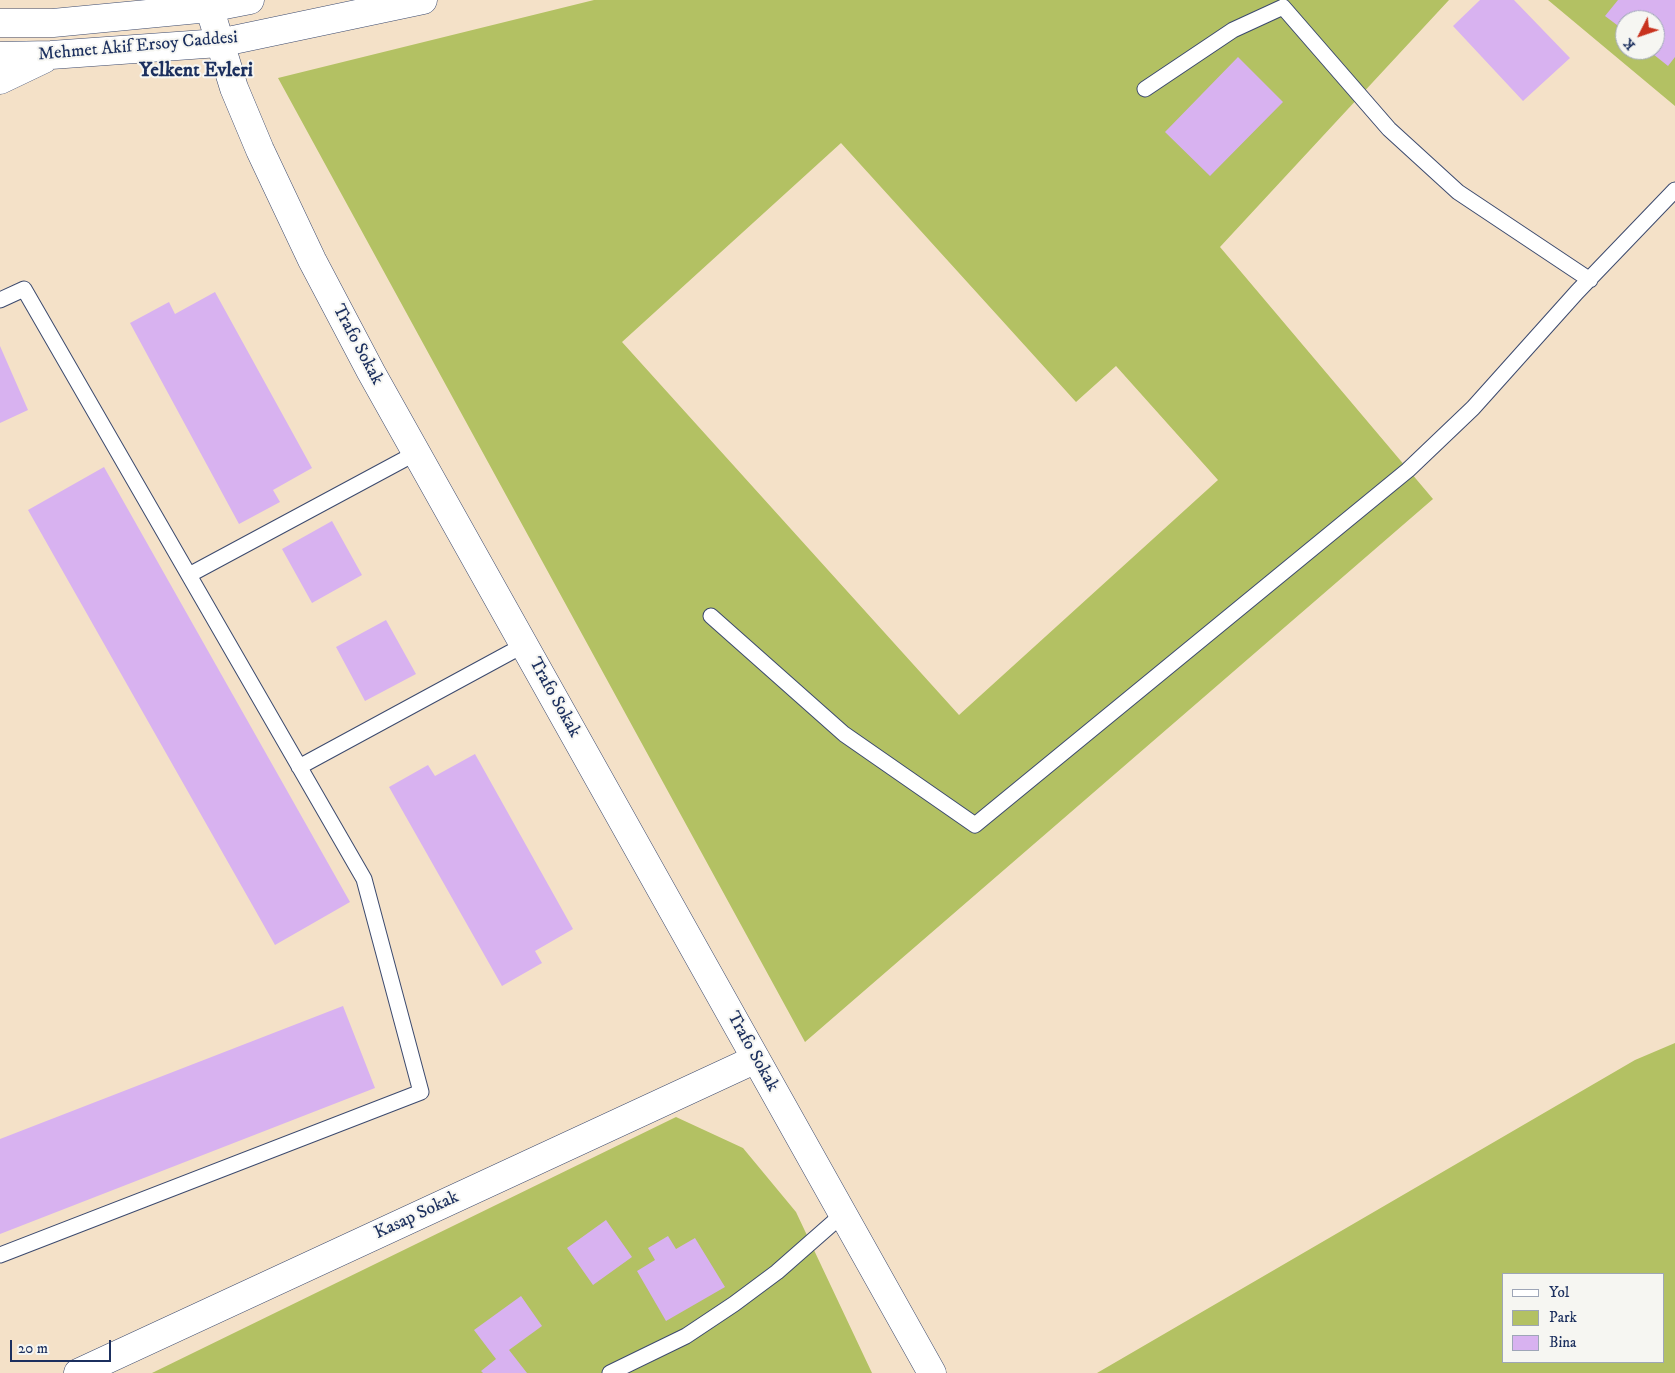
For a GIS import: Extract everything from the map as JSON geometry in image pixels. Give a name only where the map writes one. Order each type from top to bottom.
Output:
[{"type":"street","name":"Mehmet Akif Ersoy Caddesi","points":[[0,23],[53,23],[250,0]]},
{"type":"street","name":"Mehmet Akif Ersoy Caddesi","points":[[0,56],[51,55],[219,43],[423,0]]},
{"type":"street","name":"Trafo Sokak","points":[[208,4],[234,88],[260,150],[312,260],[416,453],[932,1373]]},
{"type":"street","points":[[0,80],[51,55],[53,23]]},
{"type":"street","name":"Kasap Sokak","points":[[78,1373],[756,1059]]},
{"type":"lane","points":[[1145,89],[1233,30],[1283,7],[1389,130],[1458,192],[1590,280]]},
{"type":"lane","points":[[711,616],[844,734],[975,825],[1408,470],[1473,408],[1675,190]]},
{"type":"lane","points":[[0,300],[24,289],[364,879],[420,1092],[0,1255]]},
{"type":"lane","points":[[189,575],[416,453]]},
{"type":"lane","points":[[299,767],[524,645]]},
{"type":"lane","points":[[610,1373],[686,1336],[734,1304],[777,1272],[843,1214]]},
{"type":"green space","points":[[594,0],[1449,0],[1220,247],[1433,499],[805,1042],[278,78]],"holes":[[[841,143],[1076,402],[1116,366],[1218,480],[959,715],[622,342]]]},
{"type":"green space","points":[[1548,0],[1675,0],[1675,106],[1620,60],[1665,60],[1665,10],[1615,10],[1615,56]]},
{"type":"green space","points":[[1675,1043],[1675,1373],[1097,1373],[1635,1060]]},
{"type":"green space","points":[[676,1117],[743,1148],[796,1212],[872,1373],[152,1373]]},
{"type":"building","points":[[1480,0],[1514,0],[1570,58],[1523,101],[1453,26]]},
{"type":"building","points":[[1618,0],[1675,0],[1675,57],[1668,66],[1660,60],[1665,60],[1665,10],[1615,10],[1615,24],[1605,16]]},
{"type":"building","points":[[1238,57],[1283,102],[1210,176],[1165,132]]},
{"type":"building","points":[[215,292],[312,468],[273,490],[280,502],[239,524],[130,323],[169,302],[175,314]]},
{"type":"building","points":[[0,346],[28,410],[0,423]]},
{"type":"building","points":[[104,467],[350,902],[275,945],[28,510]]},
{"type":"building","points":[[332,521],[362,575],[312,603],[282,549]]},
{"type":"building","points":[[386,620],[416,674],[365,701],[336,647]]},
{"type":"building","points":[[475,754],[573,929],[535,951],[542,963],[502,986],[389,787],[428,765],[435,776]]},
{"type":"building","points":[[343,1006],[375,1088],[0,1234],[0,1139]]},
{"type":"building","points":[[606,1220],[632,1257],[593,1285],[567,1248]]},
{"type":"building","points":[[668,1236],[676,1249],[695,1238],[725,1287],[666,1321],[637,1271],[655,1260],[648,1248]]},
{"type":"building","points":[[521,1296],[542,1326],[509,1350],[527,1373],[483,1373],[481,1371],[496,1359],[474,1330]]},
{"type":"district","name":"Yelkent Evleri","points":[[196,72]]}]
